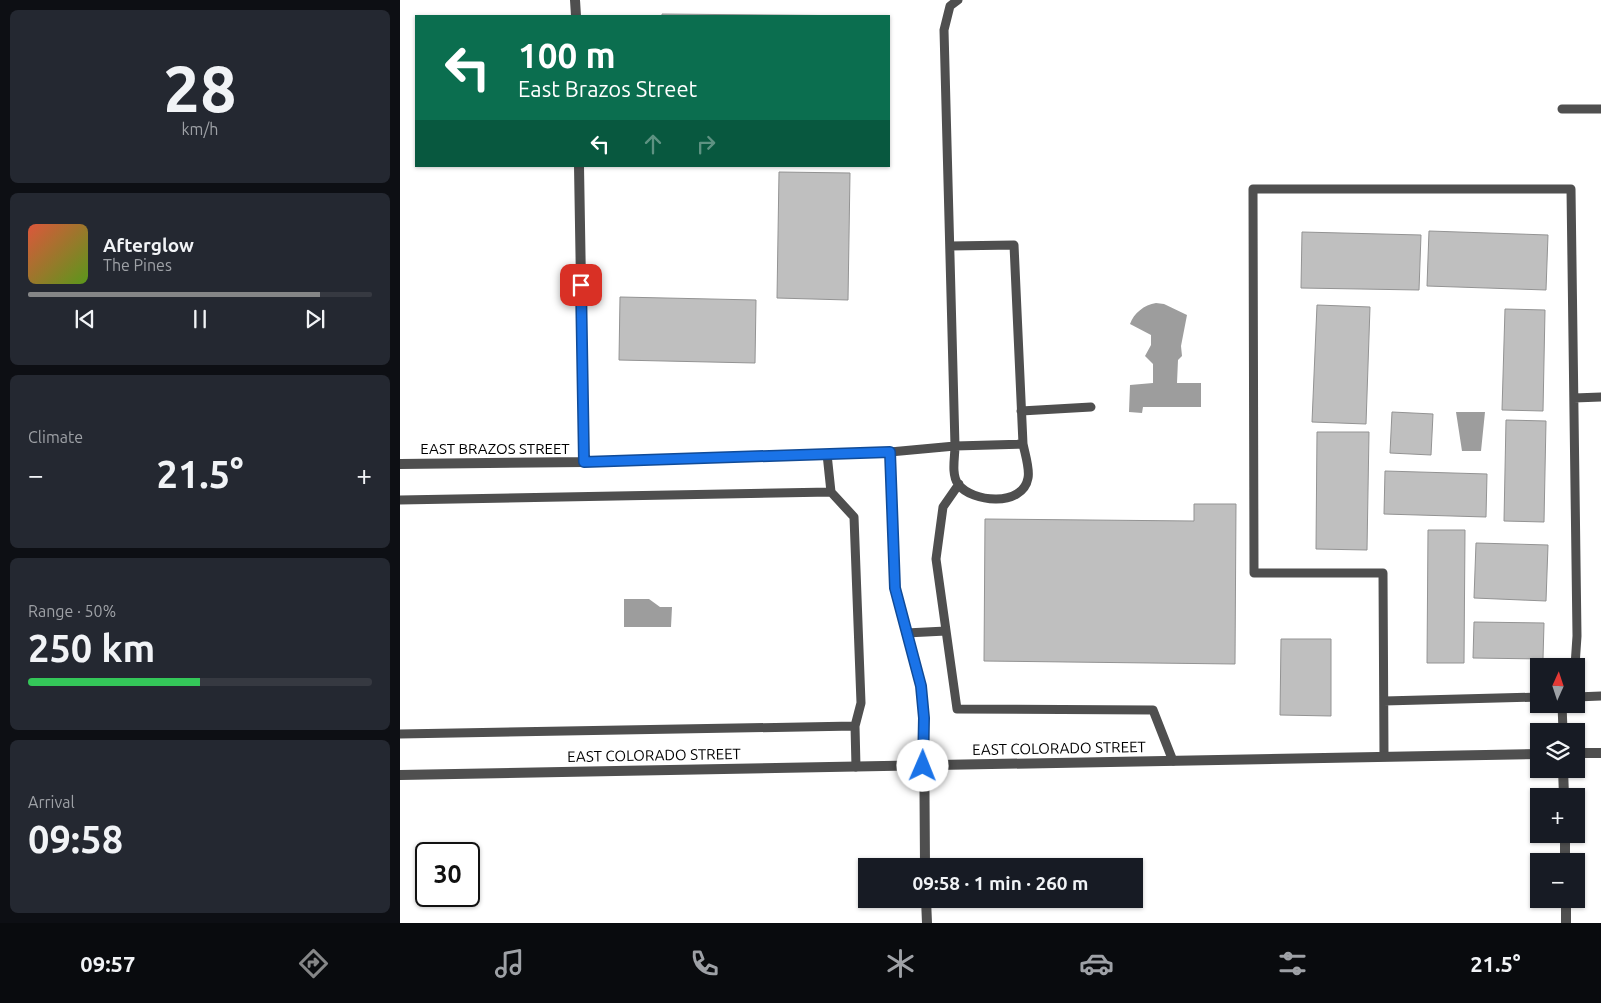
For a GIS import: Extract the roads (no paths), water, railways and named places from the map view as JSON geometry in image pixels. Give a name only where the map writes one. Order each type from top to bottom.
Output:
[{"type":"street","points":[[575,0],[576,15]]},
{"type":"street","points":[[579,167],[584,462]]},
{"type":"street","points":[[890,452],[895,588],[921,686],[924,718],[923,766],[926,858]]},
{"type":"street","name":"EAST BRAZOS STREET","points":[[400,464],[584,462],[890,452]]},
{"type":"street","points":[[1585,753],[1601,753]]},
{"type":"street","name":"EAST COLORADO STREET","points":[[400,775],[1530,754]]},
{"type":"street","points":[[926,908],[927,923]]},
{"type":"street","points":[[1566,908],[1566,923]]},
{"type":"lane","points":[[950,246],[1014,245],[1023,444],[1029,478],[1023,491],[1009,498],[974,496],[959,484],[955,476],[944,30],[950,6],[958,0]]},
{"type":"lane","points":[[1562,109],[1601,109]]},
{"type":"lane","points":[[1384,756],[1383,573],[1254,573],[1253,189],[1571,188],[1577,636],[1576,658]]},
{"type":"lane","points":[[1574,398],[1601,397]]},
{"type":"lane","points":[[1021,411],[1091,407]]},
{"type":"lane","points":[[890,452],[955,446],[1023,444]]},
{"type":"lane","points":[[827,454],[831,492],[854,517],[861,703],[855,726],[856,767]]},
{"type":"lane","points":[[959,484],[943,506],[936,559],[957,709],[1153,710],[1172,761]]},
{"type":"lane","points":[[400,500],[831,492]]},
{"type":"lane","points":[[906,633],[946,631]]},
{"type":"lane","points":[[1585,697],[1601,696]]},
{"type":"lane","points":[[1384,701],[1530,697]]},
{"type":"lane","points":[[400,734],[855,726]]}]
